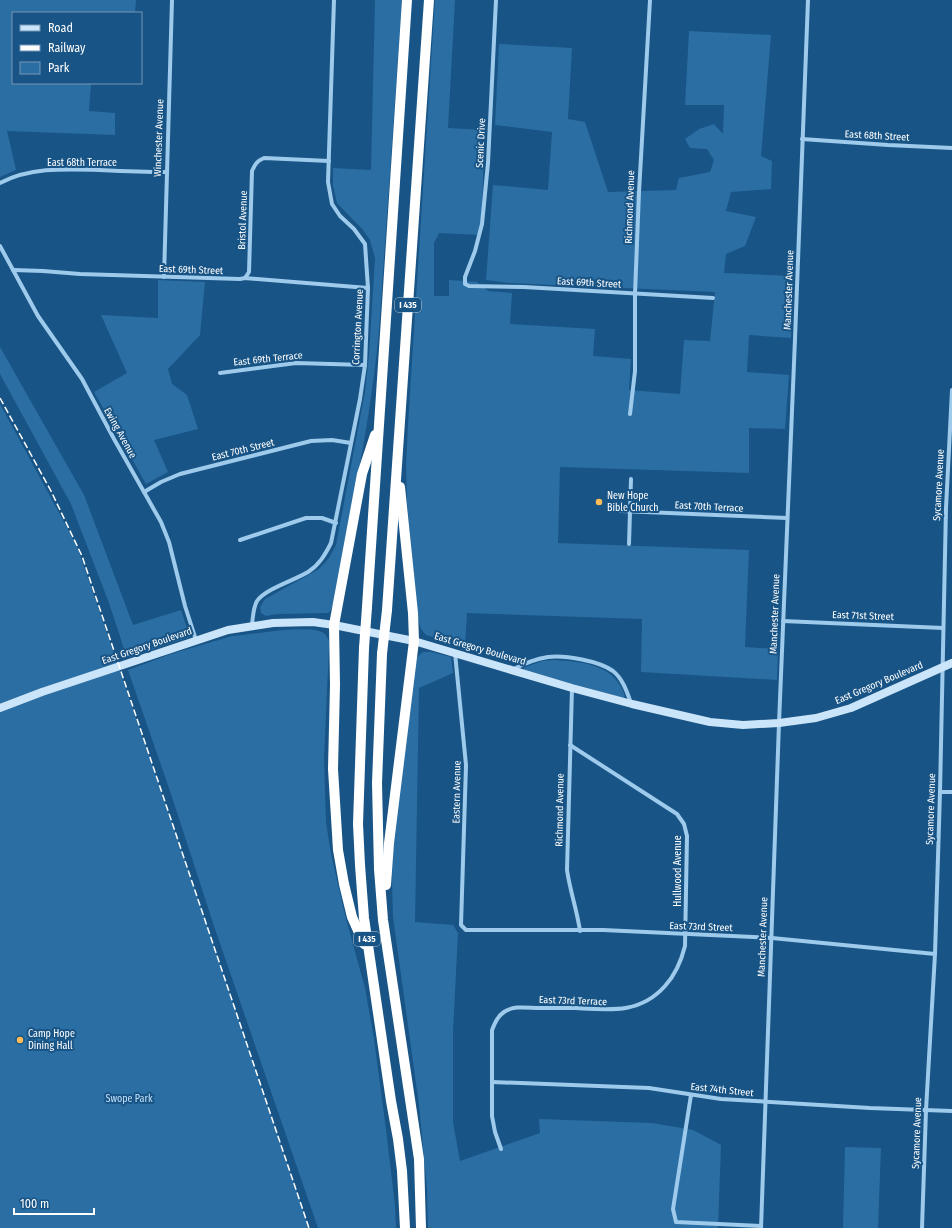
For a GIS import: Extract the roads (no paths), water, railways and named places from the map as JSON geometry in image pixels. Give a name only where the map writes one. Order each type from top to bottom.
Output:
[{"type":"highway","name":"I 435","points":[[405,1228],[402,1171],[398,1139],[364,918],[358,824],[364,648],[407,0]]},
{"type":"highway","name":"I 435","points":[[421,1228],[419,1159],[416,1128],[383,920],[377,822],[377,783],[382,654],[387,610],[429,0]]},
{"type":"highway","points":[[369,954],[352,917],[338,850],[332,769],[335,685],[334,625],[362,474],[380,419]]},
{"type":"highway","points":[[383,920],[389,843],[414,641],[410,583],[397,461]]},
{"type":"main road","name":"East Gregory Boulevard","points":[[0,708],[42,692],[228,630],[252,625],[290,622],[313,622],[334,625],[414,641],[572,688],[632,704],[710,722],[743,725],[778,723],[816,718],[851,708],[952,663]]},
{"type":"street","name":"Winchester Avenue","points":[[164,277],[172,0]]},
{"type":"street","name":"Corrington Avenue","points":[[252,625],[254,607],[261,596],[308,572],[323,559],[331,544],[360,399],[365,365],[368,288],[365,244],[354,229],[340,216],[332,204],[328,182],[334,0]]},
{"type":"street","name":"Scenic Drive","points":[[465,284],[465,277],[475,251],[483,217],[488,163],[496,0]]},
{"type":"street","name":"Richmond Avenue","points":[[630,414],[635,371],[635,294],[641,141],[650,0]]},
{"type":"street","name":"Manchester Avenue","points":[[761,1227],[772,938],[778,723],[786,518],[795,347],[808,0]]},
{"type":"street","name":"East 68th Street","points":[[802,139],[888,146],[952,148]]},
{"type":"street","name":"Bristol Avenue","points":[[245,278],[249,272],[252,171],[254,164],[264,158],[328,161]]},
{"type":"street","name":"East 68th Terrace","points":[[0,183],[9,178],[22,174],[54,169],[166,172]]},
{"type":"street","name":"Ewing Avenue","points":[[0,246],[38,316],[82,379],[161,522],[169,542],[185,606],[196,640]]},
{"type":"street","name":"East 69th Street","points":[[12,270],[164,277],[245,278],[368,288]]},
{"type":"street","name":"East 69th Street","points":[[465,284],[469,286],[524,287],[713,298]]},
{"type":"street","name":"East 69th Terrace","points":[[220,373],[296,363],[365,365]]},
{"type":"street","name":"Sycamore Avenue","points":[[922,1228],[926,1110],[935,954],[940,792],[942,628],[952,390]]},
{"type":"street","name":"East 70th Street","points":[[144,492],[161,482],[180,474],[311,441],[332,440],[351,443]]},
{"type":"street","points":[[629,544],[631,479]]},
{"type":"street","name":"East 70th Terrace","points":[[621,511],[786,518]]},
{"type":"street","points":[[240,540],[306,518],[322,518],[336,523]]},
{"type":"street","name":"East 71st Street","points":[[783,621],[942,628]]},
{"type":"street","name":"Eastern Avenue","points":[[455,653],[466,765],[461,925],[466,930]]},
{"type":"street","points":[[514,670],[524,664],[550,657],[592,661],[614,672],[624,684],[632,704]]},
{"type":"street","name":"Richmond Avenue","points":[[572,688],[567,870],[569,886],[578,915],[580,931]]},
{"type":"street","name":"Hullwood Avenue","points":[[570,745],[677,814],[684,824],[687,836],[685,934],[683,956],[673,977],[664,988],[651,999]]},
{"type":"street","points":[[940,792],[952,792]]},
{"type":"street","name":"East 73rd Street","points":[[466,930],[580,931],[772,938],[935,954]]},
{"type":"street","name":"East 73rd Terrace","points":[[492,1082],[492,1030],[497,1019],[502,1013],[517,1008],[624,1009],[639,1005],[651,999]]},
{"type":"street","points":[[492,1082],[492,1116],[495,1132],[501,1148]]},
{"type":"street","name":"East 74th Street","points":[[492,1082],[649,1088],[721,1099],[952,1111]]},
{"type":"street","points":[[691,1095],[673,1209],[676,1222],[761,1227]]},
{"type":"railway","points":[[0,398],[51,491],[82,556],[309,1228]]},
{"type":"place","name":"New Hope Bible Church","points":[[599,502]]},
{"type":"place","name":"Camp Hope Dining Hall","points":[[20,1040]]},
{"type":"park label","name":"Swope Park","points":[[129,1099]]}]
